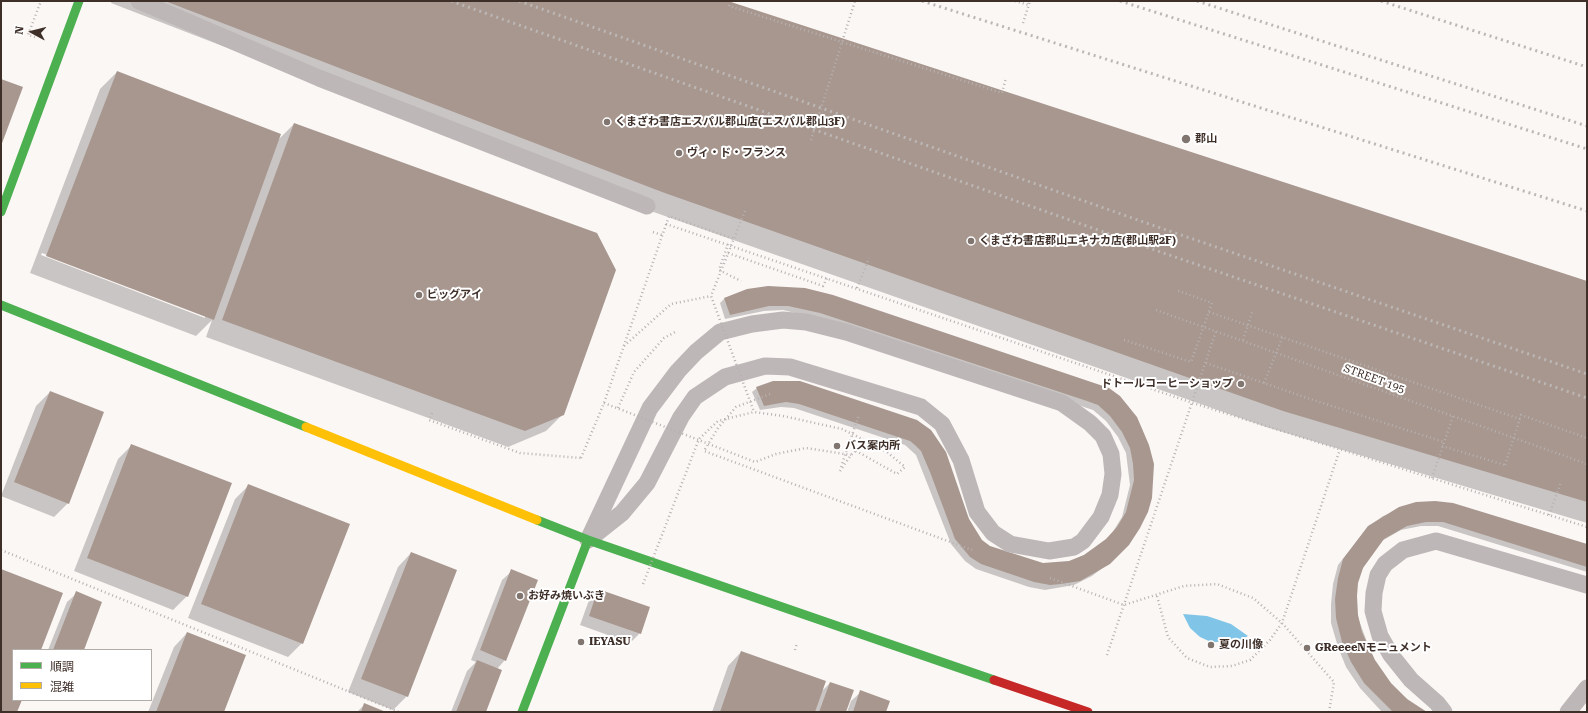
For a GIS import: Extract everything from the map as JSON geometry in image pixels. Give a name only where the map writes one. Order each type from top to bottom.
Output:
[{"type":"street","points":[[1,212],[79,1]]},
{"type":"street","points":[[1,305],[588,540],[1088,712]]},
{"type":"street","points":[[522,712],[588,540]]},
{"type":"lane","points":[[139,1],[319,78],[647,206]]},
{"type":"lane","points":[[783,320],[820,325],[854,334],[1062,403],[1090,423],[1103,436],[1111,454],[1113,474],[1110,495],[1101,517],[1083,541],[1074,548],[1049,551],[1010,544],[993,533],[977,512],[961,460],[942,424],[921,407],[790,367],[765,366],[725,377],[695,397],[681,417],[647,483],[622,513],[588,540],[650,408],[678,371],[696,352],[720,332],[752,324],[783,320]]},
{"type":"lane","points":[[1444,712],[1437,703],[1411,680],[1391,655],[1380,636],[1373,610],[1374,593],[1378,576],[1385,564],[1403,550],[1436,541],[1587,585]]},
{"type":"lane","points":[[1568,712],[1587,688]]},
{"type":"path","points":[[39,5],[41,1]]},
{"type":"path","points":[[730,1],[729,6],[1002,93],[1006,78]]},
{"type":"path","points":[[811,140],[855,1]]},
{"type":"path","points":[[1015,1],[1029,5]]},
{"type":"path","points":[[1023,23],[1030,1]]},
{"type":"path","points":[[745,211],[712,296],[754,412]]},
{"type":"path","points":[[432,412],[429,420],[520,453],[581,458],[604,403],[669,216],[734,239]]},
{"type":"path","points":[[660,222],[1193,403],[1587,527]]},
{"type":"path","points":[[721,273],[741,280],[719,270],[728,244]]},
{"type":"path","points":[[728,253],[823,286],[827,278]]},
{"type":"path","points":[[857,288],[869,258]]},
{"type":"path","points":[[1124,340],[1192,362],[1212,303],[1176,290]]},
{"type":"path","points":[[624,346],[671,304],[712,296]]},
{"type":"path","name":"STREET 195","points":[[1156,310],[1587,464]]},
{"type":"path","points":[[1243,340],[1253,310]]},
{"type":"path","points":[[1209,312],[1283,336],[1520,419]]},
{"type":"path","points":[[1107,655],[1216,331]]},
{"type":"path","points":[[1264,383],[1283,336]]},
{"type":"path","points":[[1206,363],[1444,442]]},
{"type":"path","points":[[771,394],[736,407],[718,428],[704,451],[976,551],[972,546]]},
{"type":"path","points":[[604,403],[755,462],[776,454],[806,448],[851,455]]},
{"type":"path","points":[[643,584],[699,439],[718,421],[754,412],[811,421],[842,429],[887,452],[904,467],[897,474],[850,447]]},
{"type":"path","points":[[852,412],[866,417]]},
{"type":"path","points":[[859,414],[850,447],[840,471],[851,455],[866,441]]},
{"type":"path","points":[[1442,446],[1505,465],[1521,415],[1587,438]]},
{"type":"path","points":[[1432,478],[1453,416]]},
{"type":"path","points":[[1157,596],[1168,637],[1188,658],[1210,667],[1232,666],[1250,660],[1270,640],[1282,624],[1340,449]]},
{"type":"path","points":[[1549,515],[1561,482]]},
{"type":"path","points":[[1,550],[399,712]]},
{"type":"path","points":[[1043,576],[1124,605],[1157,596],[1184,586],[1217,584],[1253,598],[1282,624],[1334,682],[1329,712]]},
{"type":"path","points":[[793,641],[798,643],[795,650]]},
{"type":"water","points":[[1183,614],[1207,616],[1231,624],[1248,636],[1236,642],[1211,642],[1200,637],[1190,628]]},
{"type":"building","name":"郡山","points":[[165,1],[728,1],[1587,281],[1587,502],[1283,411],[662,192]]},
{"type":"building","points":[[117,71],[281,134],[214,320],[46,256]]},
{"type":"building","points":[[1,79],[23,87],[1,146]]},
{"type":"building","name":"ビッグアイ","points":[[294,123],[597,233],[616,270],[564,415],[525,431],[222,320]]},
{"type":"building","points":[[768,286],[805,288],[833,295],[1109,388],[1120,396],[1137,417],[1149,445],[1154,464],[1152,498],[1148,512],[1129,545],[1110,564],[1080,581],[1050,585],[1034,582],[981,564],[970,557],[955,539],[921,451],[910,441],[799,404],[786,402],[764,406],[756,387],[773,381],[800,381],[917,420],[931,430],[946,452],[969,519],[982,540],[990,546],[1043,563],[1069,561],[1084,555],[1106,539],[1117,527],[1126,512],[1134,480],[1130,448],[1122,432],[1110,416],[1098,405],[820,313],[788,306],[769,306],[730,315],[724,298],[747,289]]},
{"type":"building","points":[[50,391],[104,412],[69,504],[14,482]]},
{"type":"building","points":[[131,444],[232,483],[188,597],[87,558]]},
{"type":"building","points":[[248,484],[350,524],[303,644],[201,604]]},
{"type":"building","points":[[1435,501],[1453,503],[1587,544],[1587,567],[1443,522],[1426,522],[1407,526],[1384,539],[1363,568],[1358,583],[1358,615],[1362,632],[1375,660],[1391,683],[1407,699],[1427,712],[1393,712],[1364,683],[1351,662],[1342,642],[1336,618],[1335,599],[1338,578],[1343,559],[1368,526],[1399,507],[1416,502]]},
{"type":"building","points":[[411,552],[457,570],[408,697],[361,679]]},
{"type":"building","points":[[1,569],[63,593],[41,649],[12,649],[12,701],[22,701],[17,712],[1,712]]},
{"type":"building","points":[[511,569],[538,580],[506,661],[480,650]]},
{"type":"building","points":[[598,589],[650,607],[641,634],[589,616]]},
{"type":"building","points":[[76,591],[102,602],[84,649],[53,649]]},
{"type":"building","points":[[187,632],[246,655],[224,712],[156,712]]},
{"type":"building","points":[[741,651],[826,681],[815,712],[720,712]]},
{"type":"building","points":[[477,660],[502,670],[486,712],[456,712]]},
{"type":"building","points":[[830,682],[854,690],[846,712],[819,712]]},
{"type":"building","points":[[860,690],[890,701],[886,712],[853,712]]},
{"type":"building","points":[[364,703],[386,712],[361,712]]},
{"type":"railway","points":[[451,1],[1146,247],[1587,398]]},
{"type":"railway","points":[[519,1],[1152,225],[1587,374]]},
{"type":"railway","points":[[922,1],[1587,211]]},
{"type":"railway","points":[[1120,1],[1587,149]]},
{"type":"railway","points":[[1197,1],[1587,126]]},
{"type":"railway","points":[[1381,1],[1587,67]]},
{"type":"traffic: fast","points":[[1,212],[79,1]]},
{"type":"traffic: fast","points":[[1,305],[306,427]]},
{"type":"traffic: fast","points":[[537,520],[588,540],[994,680]]},
{"type":"traffic: fast","points":[[522,712],[588,540]]},
{"type":"traffic: slow","points":[[306,427],[537,520]]},
{"type":"traffic: jam","points":[[994,680],[1088,712]]},
{"type":"place","name":"くまざわ書店エスパル郡山店(エスパル郡山3F)","points":[[607,122]]},
{"type":"place","name":"郡山","points":[[1186,139]]},
{"type":"place","name":"ヴィ・ド・フランス","points":[[679,153]]},
{"type":"place","name":"くまざわ書店郡山エキナカ店(郡山駅2F)","points":[[971,241]]},
{"type":"place","name":"ビッグアイ","points":[[419,295]]},
{"type":"place","name":"ドトールコーヒーショップ","points":[[1241,384]]},
{"type":"place","name":"バス案内所","points":[[837,446]]},
{"type":"place","name":"お好み焼いぶき","points":[[520,596]]},
{"type":"place","name":"IEYASU","points":[[581,642]]},
{"type":"place","name":"夏の川像","points":[[1211,645]]},
{"type":"place","name":"GReeeeNモニュメント","points":[[1307,648]]}]
